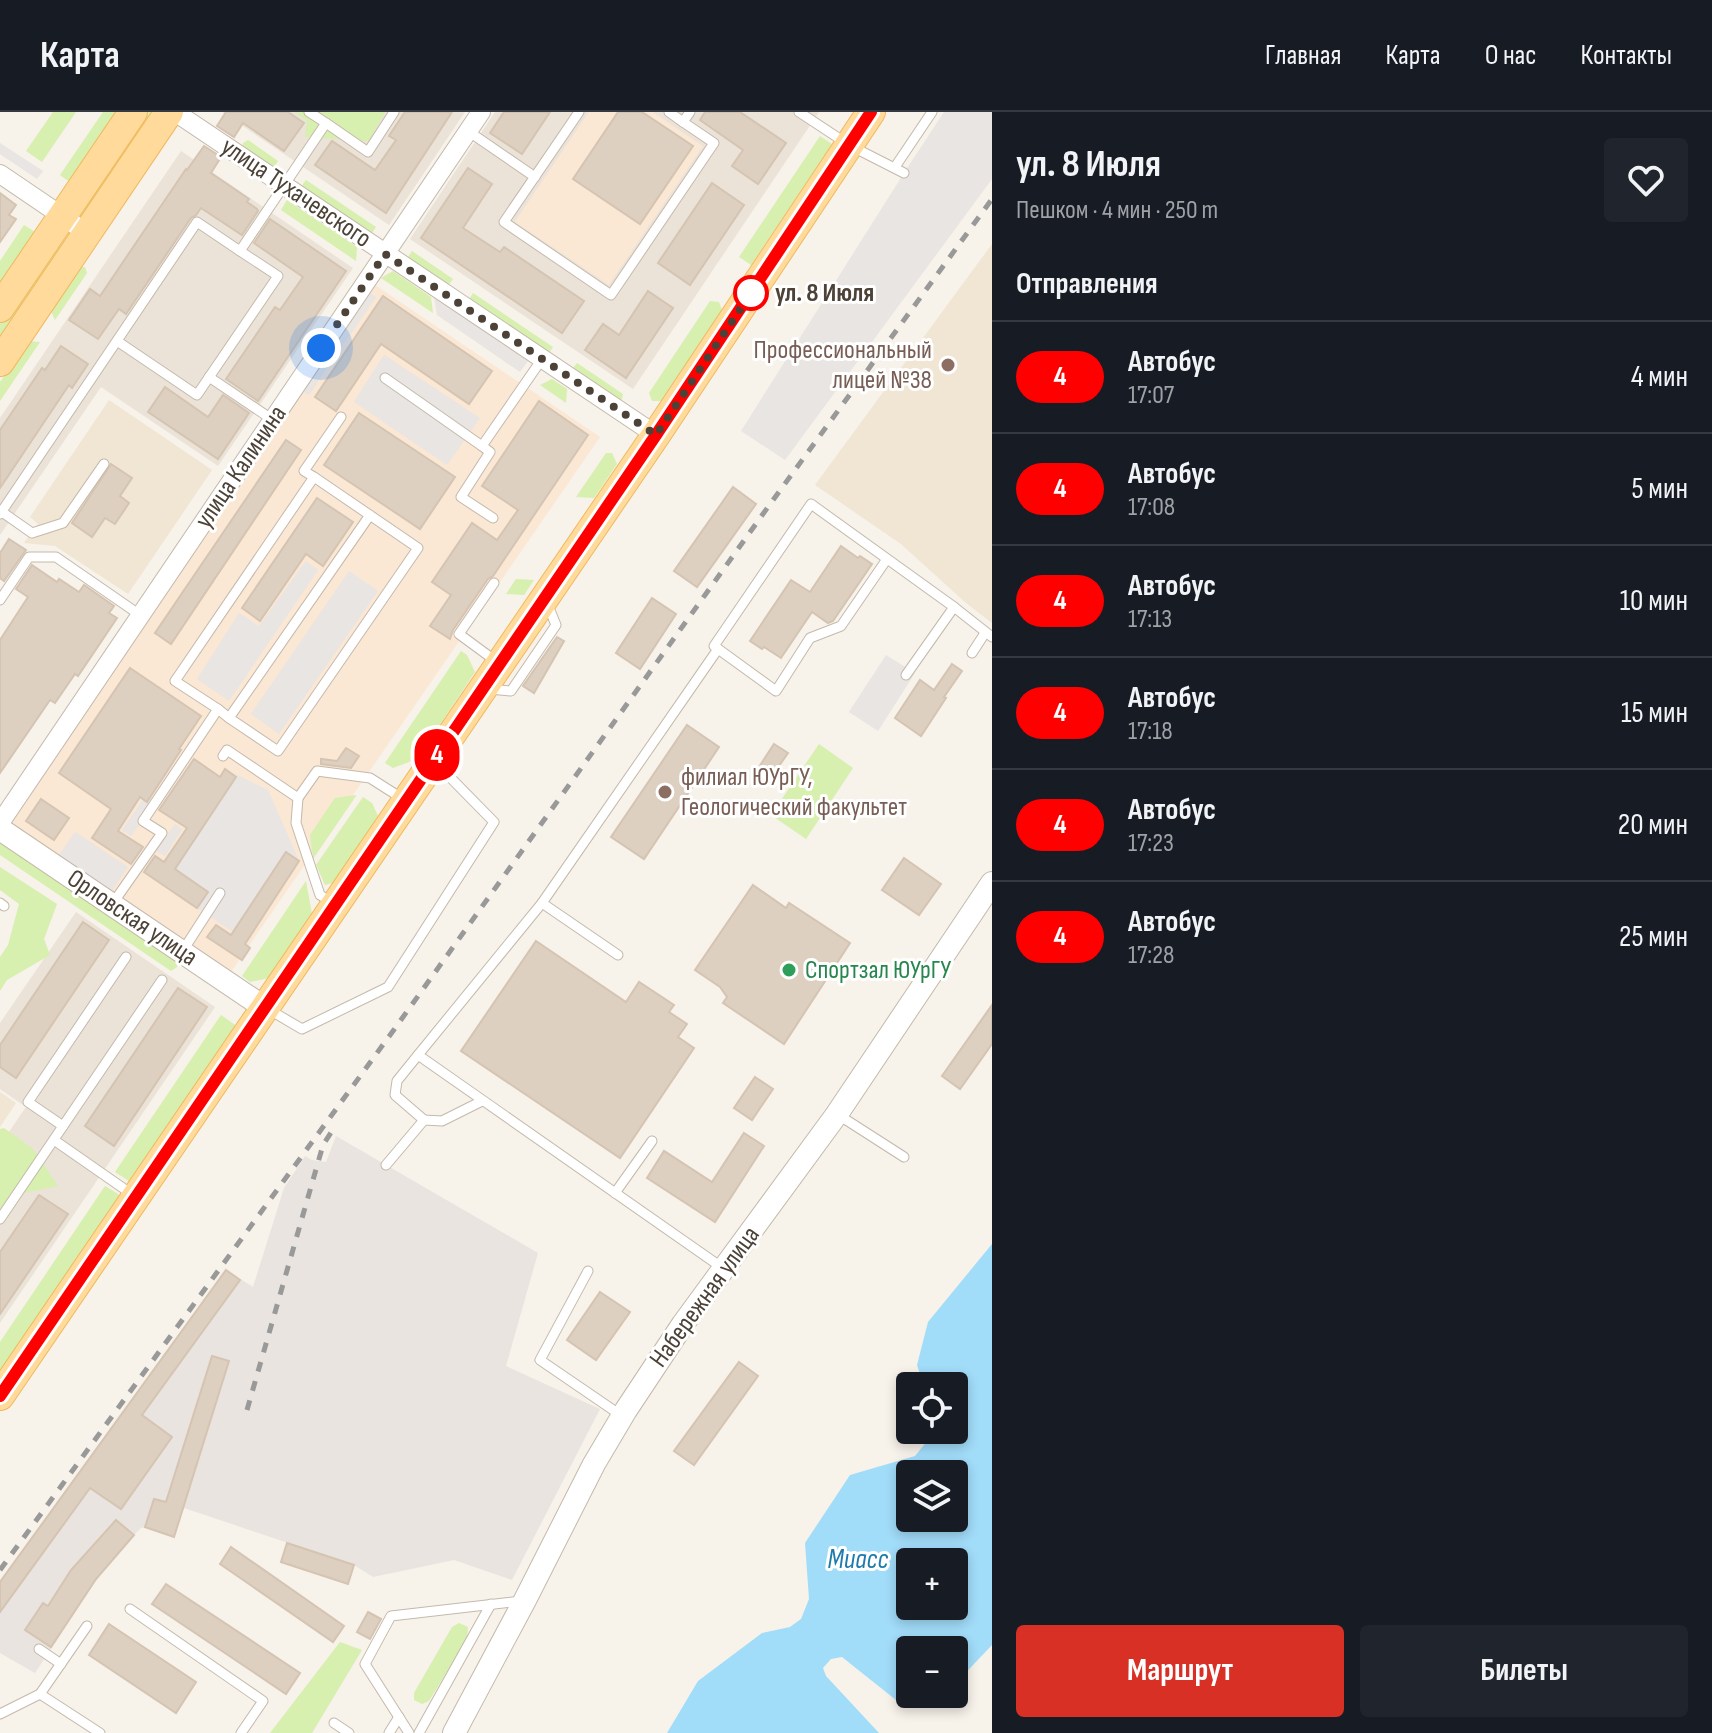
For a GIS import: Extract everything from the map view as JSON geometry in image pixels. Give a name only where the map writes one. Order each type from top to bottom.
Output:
[{"type":"main road","points":[[0,308],[133,112]]},
{"type":"main road","points":[[0,362],[169,112]]},
{"type":"main road","points":[[0,1396],[656,435],[871,112]]},
{"type":"street","name":"улица Тухачевского","points":[[175,112],[656,435]]},
{"type":"street","name":"улица Калинина","points":[[0,823],[481,112]]},
{"type":"street","points":[[0,174],[87,233]]},
{"type":"street","name":"Орловская улица","points":[[0,829],[265,1008]]},
{"type":"street","name":"Набережная улица","points":[[454,1733],[622,1416],[683,1324],[837,1114],[992,883]]},
{"type":"lane","points":[[309,112],[368,152],[394,112]]},
{"type":"lane","points":[[579,112],[504,222],[611,295],[714,143],[669,112]]},
{"type":"lane","points":[[683,122],[690,112]]},
{"type":"lane","points":[[799,112],[849,145],[899,170],[932,112]]},
{"type":"lane","points":[[240,251],[326,123]]},
{"type":"lane","points":[[468,131],[535,177]]},
{"type":"lane","points":[[104,464],[63,523],[32,533],[1,513],[197,222],[278,276],[197,395],[117,341]]},
{"type":"lane","points":[[482,446],[542,359]]},
{"type":"lane","points":[[209,377],[273,420]]},
{"type":"lane","points":[[385,378],[490,452],[461,497],[493,518]]},
{"type":"lane","points":[[314,477],[175,681],[278,751],[418,548],[314,477],[304,471],[341,417]]},
{"type":"lane","points":[[887,559],[841,626],[810,638],[776,691],[714,646],[811,504],[954,607],[988,635],[972,653]]},
{"type":"lane","points":[[229,718],[370,515]]},
{"type":"lane","points":[[0,600],[29,557],[56,557],[140,615]]},
{"type":"lane","points":[[494,583],[459,634],[500,664]]},
{"type":"lane","points":[[482,689],[511,691],[556,625],[545,597]]},
{"type":"lane","points":[[906,675],[954,607]]},
{"type":"lane","points":[[482,1101],[442,1121],[424,1120],[395,1095],[397,1081],[542,903],[718,649]]},
{"type":"lane","points":[[112,905],[162,833],[143,821],[218,709]]},
{"type":"lane","points":[[223,756],[227,750],[298,798]]},
{"type":"lane","points":[[265,1008],[302,1029],[388,987],[494,822],[434,760]]},
{"type":"lane","points":[[335,905],[320,895],[296,823],[298,798],[317,771],[370,778],[406,801]]},
{"type":"lane","points":[[182,952],[220,893]]},
{"type":"lane","points":[[542,903],[618,955]]},
{"type":"lane","points":[[63,1126],[28,1102],[126,957]]},
{"type":"lane","points":[[0,1219],[162,980]]},
{"type":"lane","points":[[418,1055],[724,1269]]},
{"type":"lane","points":[[837,1114],[904,1157]]},
{"type":"lane","points":[[386,1165],[424,1120]]},
{"type":"lane","points":[[54,1140],[136,1197]]},
{"type":"lane","points":[[615,1193],[652,1141]]},
{"type":"lane","points":[[588,1271],[540,1360],[622,1416]]},
{"type":"lane","points":[[409,1733],[365,1664],[391,1616],[525,1600]]},
{"type":"lane","points":[[419,1733],[491,1604]]},
{"type":"lane","points":[[130,1609],[263,1701],[241,1733]]},
{"type":"lane","points":[[0,1714],[40,1694],[87,1626]]},
{"type":"lane","points":[[39,1649],[61,1664]]},
{"type":"lane","points":[[40,1694],[100,1733]]},
{"type":"lane","points":[[389,1733],[399,1717]]},
{"type":"lane","points":[[334,1723],[349,1733]]},
{"type":"shaded area","points":[[222,112],[465,112],[389,225]]},
{"type":"shaded area","points":[[495,112],[589,112],[515,222],[702,146],[652,112],[819,112],[633,389],[410,239]]},
{"type":"shaded area","points":[[589,112],[652,112],[703,146],[609,285],[515,222]]},
{"type":"shaded area","points":[[944,112],[992,112],[992,179],[785,460],[741,431]]},
{"type":"shaded area","points":[[0,143],[43,171],[37,179],[0,154]]},
{"type":"shaded area","points":[[181,151],[353,268],[218,466],[101,387],[0,535],[0,418]]},
{"type":"shaded area","name":"Профессиональный лицей №38","points":[[992,244],[992,623],[901,544],[815,485]]},
{"type":"shaded area","points":[[372,283],[600,437],[228,976],[5,825]]},
{"type":"shaded area","points":[[366,291],[376,297],[309,395],[300,389]]},
{"type":"shaded area","points":[[434,297],[528,361],[520,372],[437,315]]},
{"type":"shaded area","points":[[384,355],[480,418],[447,465],[354,402]]},
{"type":"shaded area","points":[[109,400],[212,470],[128,594],[55,546],[24,543],[38,524],[30,517]]},
{"type":"shaded area","points":[[306,561],[318,570],[229,701],[197,679],[239,613],[259,626]]},
{"type":"shaded area","points":[[349,571],[378,591],[279,734],[251,714]]},
{"type":"shaded area","points":[[886,655],[915,673],[878,731],[849,712]]},
{"type":"shaded area","points":[[225,769],[268,790],[299,861],[247,941],[197,908],[208,891],[164,862]]},
{"type":"shaded area","points":[[144,798],[154,805],[131,836],[122,830]]},
{"type":"shaded area","points":[[175,824],[182,830],[165,856],[156,851]]},
{"type":"shaded area","points":[[75,832],[128,867],[109,895],[56,859]]},
{"type":"shaded area","points":[[76,912],[215,1007],[0,1323],[0,1145],[26,1107],[0,1089],[0,1023]]},
{"type":"shaded area","points":[[0,1092],[16,1103],[0,1127]]},
{"type":"shaded area","points":[[336,1136],[538,1253],[506,1366],[600,1409],[512,1580],[454,1560],[373,1577],[354,1565],[184,1508],[174,1537],[145,1527],[134,1535],[97,1579],[35,1673],[0,1653],[0,1582],[226,1270],[253,1287],[284,1188],[305,1156],[326,1162]]},
{"type":"green space","points":[[53,112],[76,112],[42,162],[26,151]]},
{"type":"green space","points":[[103,112],[119,112],[71,183],[60,175]]},
{"type":"green space","points":[[145,112],[157,112],[84,220],[75,215]]},
{"type":"green space","points":[[295,112],[385,112],[369,141],[305,137],[307,121]]},
{"type":"green space","points":[[820,136],[832,144],[751,265],[739,257]]},
{"type":"green space","points":[[248,140],[278,161],[272,170],[242,149],[243,143]]},
{"type":"green space","points":[[306,180],[376,227],[370,236],[300,188]]},
{"type":"green space","points":[[287,200],[357,247],[356,261],[281,210]]},
{"type":"green space","points":[[24,225],[35,232],[0,284],[0,261]]},
{"type":"green space","points":[[53,245],[61,245],[65,253],[0,348],[0,324]]},
{"type":"green space","points":[[412,251],[453,279],[447,287],[406,260]]},
{"type":"green space","points":[[79,267],[85,267],[87,273],[55,320],[50,309]]},
{"type":"green space","points":[[393,271],[431,297],[433,313],[381,278]]},
{"type":"green space","points":[[473,293],[553,347],[548,355],[468,301]]},
{"type":"green space","points":[[710,301],[719,302],[722,310],[661,401],[652,401],[649,393]]},
{"type":"green space","points":[[28,341],[40,342],[0,401],[0,382]]},
{"type":"green space","points":[[577,363],[623,394],[622,399],[618,402],[571,371]]},
{"type":"green space","points":[[552,379],[567,389],[566,403],[540,385]]},
{"type":"green space","points":[[606,453],[612,453],[617,464],[594,498],[576,497]]},
{"type":"green space","points":[[516,579],[534,580],[524,595],[506,594]]},
{"type":"green space","points":[[461,651],[467,655],[475,672],[417,759],[393,768],[385,763]]},
{"type":"green space","points":[[819,744],[853,768],[806,839],[771,815]]},
{"type":"green space","points":[[356,795],[313,859],[310,835],[335,798]]},
{"type":"green space","points":[[363,797],[372,803],[378,816],[333,883],[325,885],[316,865]]},
{"type":"green space","points":[[0,841],[178,961],[177,967],[171,971],[0,855]]},
{"type":"green space","points":[[0,867],[57,904],[44,939],[50,955],[7,980],[0,991],[0,957],[8,945],[19,904],[0,890]]},
{"type":"green space","points":[[306,881],[312,914],[269,978],[250,982],[242,976]]},
{"type":"green space","points":[[221,1015],[238,1027],[132,1183],[115,1172]]},
{"type":"green space","points":[[4,1128],[33,1149],[58,1186],[14,1195],[0,1221],[0,1129]]},
{"type":"green space","points":[[105,1186],[123,1197],[0,1379],[0,1342]]},
{"type":"green space","points":[[459,1623],[468,1627],[467,1639],[429,1701],[422,1704],[414,1700],[414,1693],[452,1627]]},
{"type":"green space","points":[[340,1642],[362,1650],[312,1733],[270,1733]]},
{"type":"water","name":"Миасс","points":[[992,1244],[992,1645],[968,1670],[968,1636],[896,1636],[896,1700],[842,1657],[831,1659],[823,1668],[826,1676],[879,1733],[667,1733],[698,1681],[762,1633],[790,1627],[801,1619],[809,1599],[805,1543],[850,1475],[896,1462],[896,1532],[968,1532],[968,1460],[901,1460],[915,1456],[925,1444],[968,1444],[968,1372],[919,1372],[917,1365],[928,1322]]},
{"type":"building","points":[[226,112],[288,112],[304,123],[284,151],[243,123],[234,137],[217,126]]},
{"type":"building","points":[[405,112],[452,112],[386,213],[315,165],[332,141],[375,170],[396,140],[389,136]]},
{"type":"building","points":[[504,112],[550,112],[522,154],[490,133]]},
{"type":"building","points":[[618,112],[642,112],[693,146],[640,224],[573,179]]},
{"type":"building","points":[[705,112],[740,112],[786,143],[758,184],[732,166],[743,150],[700,120]]},
{"type":"building","points":[[204,146],[221,157],[211,173],[249,199],[247,202],[258,211],[242,235],[201,208],[126,314],[119,309],[98,339],[69,320],[90,289],[100,296]]},
{"type":"building","points":[[468,168],[492,184],[463,228],[500,252],[504,247],[584,301],[562,333],[421,238]]},
{"type":"building","points":[[712,183],[744,205],[690,285],[658,263]]},
{"type":"building","points":[[0,193],[16,205],[9,215],[16,219],[0,242]]},
{"type":"building","points":[[270,219],[346,271],[258,401],[226,379],[275,307],[280,310],[303,277],[254,243]]},
{"type":"building","points":[[648,291],[673,308],[626,378],[585,350],[603,324],[619,335]]},
{"type":"building","points":[[383,296],[492,371],[469,404],[381,344],[336,411],[315,397]]},
{"type":"building","points":[[61,346],[88,364],[72,388],[69,385],[0,488],[0,430],[42,368],[45,370]]},
{"type":"building","points":[[165,387],[208,417],[223,395],[249,413],[218,459],[148,412]]},
{"type":"building","points":[[539,401],[588,435],[453,630],[450,639],[430,626],[451,595],[432,582],[472,523],[497,540],[518,510],[482,486]]},
{"type":"building","points":[[359,413],[455,477],[420,529],[324,465]]},
{"type":"building","points":[[286,440],[301,450],[171,644],[155,633]]},
{"type":"building","points":[[111,464],[132,478],[120,496],[129,503],[115,524],[105,518],[92,537],[72,523]]},
{"type":"building","points":[[733,487],[756,504],[697,587],[674,571]]},
{"type":"building","points":[[317,498],[353,522],[323,566],[306,554],[260,621],[242,608]]},
{"type":"building","points":[[9,539],[26,550],[4,581],[0,578],[0,553]]},
{"type":"building","points":[[841,546],[872,564],[833,621],[828,623],[812,612],[781,658],[750,641],[791,580],[810,592]]},
{"type":"building","points":[[32,565],[79,592],[84,585],[114,606],[109,613],[117,618],[78,676],[75,674],[55,703],[50,700],[0,773],[0,640],[28,597],[16,589]]},
{"type":"building","points":[[652,598],[676,614],[640,669],[616,653]]},
{"type":"building","points":[[557,637],[564,641],[534,693],[523,686]]},
{"type":"building","points":[[952,664],[962,671],[921,736],[895,718],[920,680],[934,690]]},
{"type":"building","points":[[130,668],[201,716],[147,802],[140,797],[118,831],[143,847],[131,864],[92,838],[111,809],[59,773]]},
{"type":"building","name":"филиал ЮУрГУ, Геологический факультет","points":[[687,725],[719,747],[644,859],[611,837]]},
{"type":"building","points":[[774,744],[788,753],[772,776],[759,767]]},
{"type":"building","points":[[346,748],[359,756],[351,768],[321,764],[321,759],[337,761]]},
{"type":"building","points":[[194,759],[220,777],[225,769],[236,777],[175,869],[208,892],[197,908],[144,872],[155,856],[164,862],[187,828],[159,810]]},
{"type":"building","points":[[41,799],[69,818],[54,840],[26,821]]},
{"type":"building","points":[[286,852],[299,861],[245,944],[250,948],[242,960],[207,937],[216,925],[231,935]]},
{"type":"building","points":[[904,858],[941,884],[919,915],[882,890]]},
{"type":"building","name":"Спортзал ЮУрГУ","points":[[753,885],[786,908],[789,903],[850,943],[784,1044],[723,1003],[727,997],[720,987],[695,970]]},
{"type":"building","points":[[83,922],[109,940],[16,1078],[0,1067],[0,1045]]},
{"type":"building","points":[[536,941],[626,1002],[639,982],[674,1005],[669,1012],[687,1024],[678,1037],[694,1048],[620,1158],[461,1051]]},
{"type":"building","points":[[178,988],[207,1007],[114,1146],[85,1126]]},
{"type":"building","points":[[992,1005],[992,1044],[960,1089],[942,1076]]},
{"type":"building","points":[[755,1077],[773,1089],[752,1120],[734,1108]]},
{"type":"building","points":[[744,1133],[764,1146],[715,1222],[647,1178],[664,1151],[712,1182]]},
{"type":"building","points":[[39,1195],[68,1214],[0,1314],[0,1252]]},
{"type":"building","points":[[226,1270],[240,1280],[142,1415],[172,1437],[121,1509],[90,1488],[0,1612],[0,1582]]},
{"type":"building","points":[[600,1292],[630,1312],[596,1360],[567,1340]]},
{"type":"building","points":[[212,1356],[229,1361],[174,1537],[145,1527],[154,1499],[166,1502]]},
{"type":"building","points":[[739,1362],[758,1376],[694,1465],[674,1451]]},
{"type":"building","points":[[116,1520],[134,1535],[96,1579],[51,1647],[25,1630],[43,1603],[48,1606],[71,1570]]},
{"type":"building","points":[[287,1543],[354,1565],[348,1584],[281,1562]]},
{"type":"building","points":[[231,1547],[344,1626],[333,1642],[220,1564]]},
{"type":"building","points":[[166,1584],[300,1673],[286,1694],[152,1604]]},
{"type":"building","points":[[368,1612],[381,1619],[370,1639],[357,1632]]},
{"type":"building","points":[[109,1624],[196,1682],[176,1713],[89,1655]]},
{"type":"railway","points":[[0,1570],[393,1031],[992,199]]},
{"type":"railway","points":[[247,1410],[323,1145],[334,1128]]},
{"type":"bus line","name":"4","points":[[0,1396],[656,435],[871,112]]},
{"type":"place","name":"ул. 8 Июля","points":[[751,293]]},
{"type":"place","name":"Профессиональный лицей №38","points":[[948,365]]},
{"type":"place","name":"филиал ЮУрГУ, Геологический факультет","points":[[665,792]]},
{"type":"place","name":"Спортзал ЮУрГУ","points":[[789,970]]},
{"type":"route","points":[[321,348],[385,254],[656,435],[751,293]]}]
